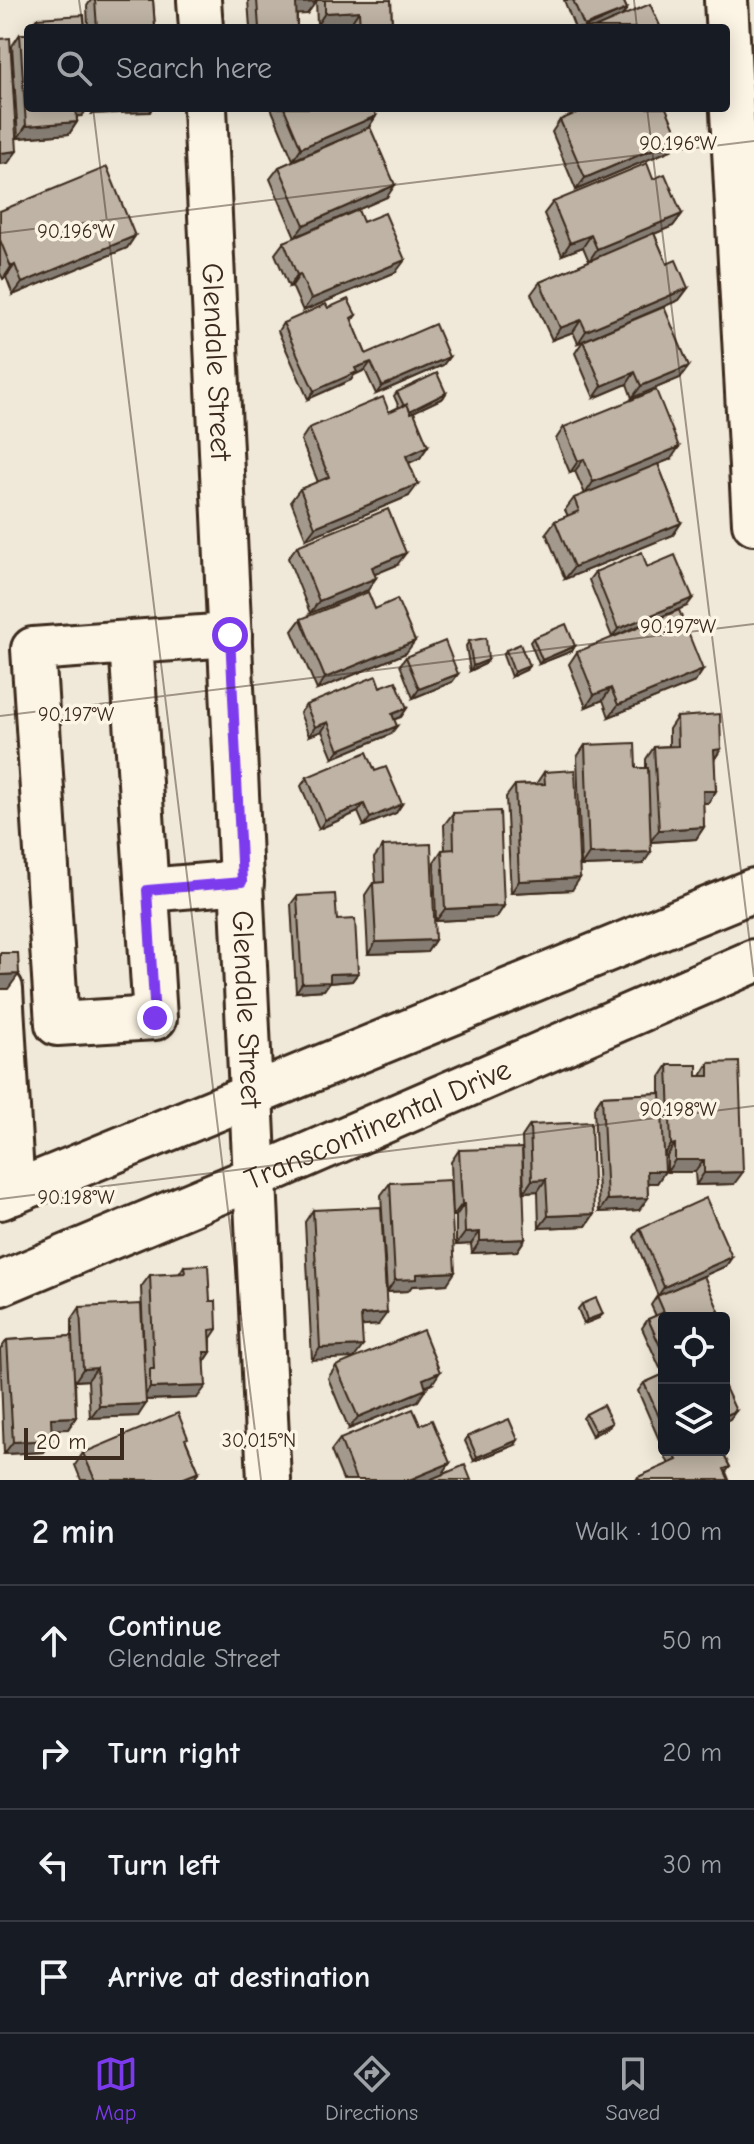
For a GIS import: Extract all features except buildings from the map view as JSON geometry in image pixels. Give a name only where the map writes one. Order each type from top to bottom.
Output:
[{"type":"street","points":[[199,0],[201,24]]},
{"type":"street","points":[[726,0],[727,24]]},
{"type":"street","points":[[730,75],[754,523]]},
{"type":"street","name":"Glendale Street","points":[[205,112],[269,1480]]},
{"type":"street","points":[[131,642],[155,1018],[57,1024],[33,649],[131,642],[230,635]]},
{"type":"street","points":[[147,890],[242,882]]},
{"type":"street","points":[[1,989],[6,1195],[754,890]]},
{"type":"street","name":"Transcontinental Drive","points":[[0,1284],[256,1177],[754,961]]},
{"type":"route","points":[[155,1018],[147,890],[242,882],[230,635]]}]
